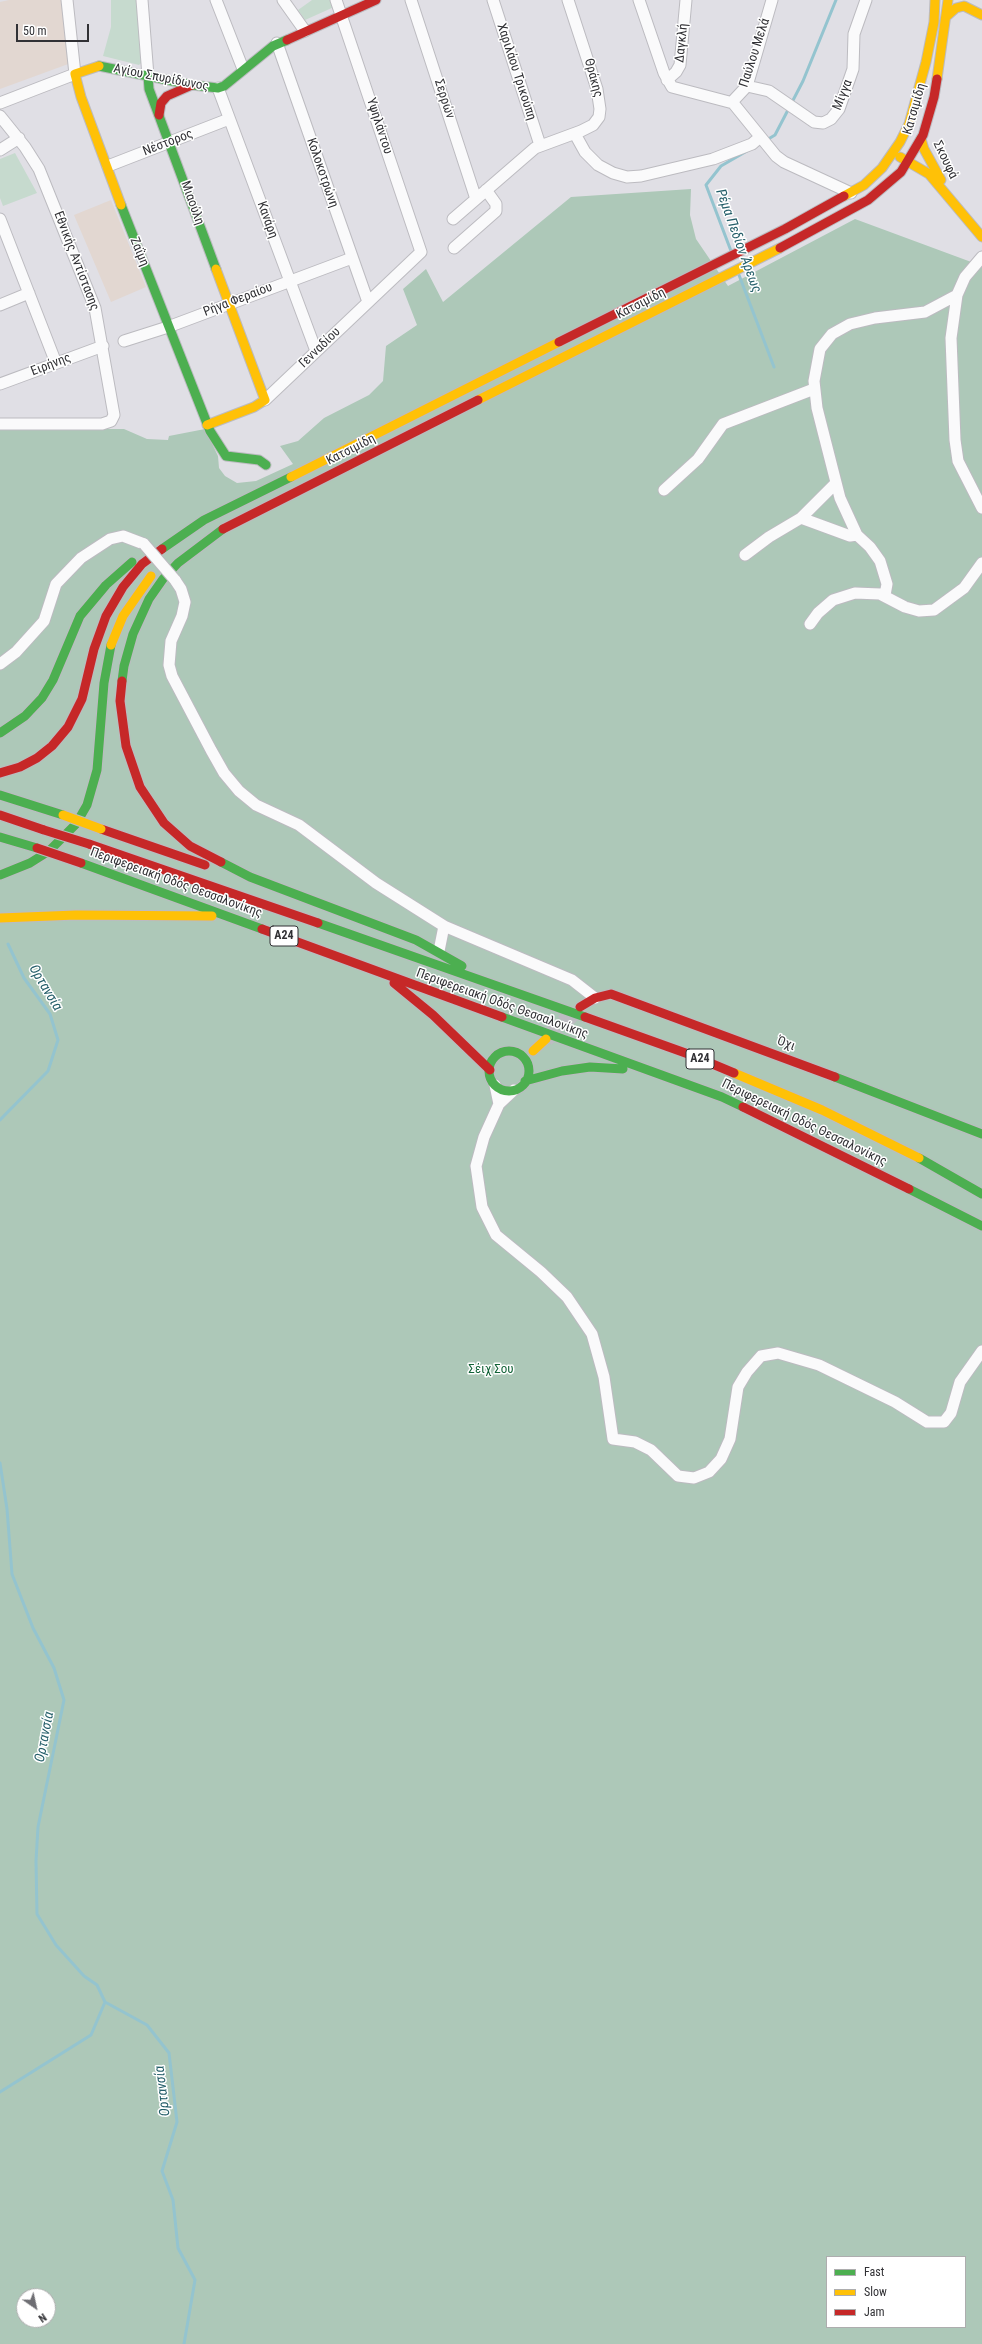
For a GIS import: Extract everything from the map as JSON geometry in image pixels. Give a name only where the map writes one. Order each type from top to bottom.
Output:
[{"type":"main road","name":"Αγίου Σπυρίδωνος","points":[[75,74],[93,67],[104,66],[192,85],[218,88],[224,86],[277,43],[376,0]]},
{"type":"main road","name":"Κατσιμίδη","points":[[204,520],[737,254],[851,193],[875,176],[893,154],[909,124],[917,100],[934,25],[935,0]]},
{"type":"main road","name":"Κατσιμίδη","points":[[223,529],[724,277],[855,209],[890,183],[909,161],[921,139],[934,97],[947,16],[948,0]]},
{"type":"main road","points":[[947,16],[962,6],[972,8],[982,15]]},
{"type":"main road","name":"Ζαΐμη","points":[[75,74],[81,97],[168,327],[207,425],[226,456],[259,460],[266,466]]},
{"type":"main road","name":"Μιαούλη","points":[[148,76],[149,89],[265,400]]},
{"type":"main road","points":[[159,115],[161,103],[167,96],[192,85]]},
{"type":"main road","name":"Σκουφά","points":[[921,139],[924,149],[947,194]]},
{"type":"main road","name":"Σκουφά","points":[[893,154],[909,161],[929,174],[982,237]]},
{"type":"main road","name":"Γενναδίου","points":[[207,425],[248,409],[265,400]]},
{"type":"main road","points":[[0,733],[25,716],[42,698],[56,674],[75,625],[106,585],[156,543],[204,520]]},
{"type":"main road","points":[[0,773],[20,767],[37,758],[64,733],[82,698],[97,638],[118,595],[150,557],[204,520]]},
{"type":"main road","points":[[0,875],[30,863],[49,851],[72,828],[87,805],[98,770],[107,659],[118,624],[132,600],[146,581],[167,561],[223,529]]},
{"type":"main road","points":[[223,529],[178,563],[163,579],[149,599],[136,625],[126,661],[120,701],[121,719],[126,746],[136,778],[148,801],[164,823],[190,846],[250,876],[383,926],[439,951],[479,979]]},
{"type":"main road","points":[[0,796],[63,816],[206,866],[250,876]]},
{"type":"main road","name":"Περιφερειακή Οδός Θεσσαλονίκης","points":[[0,815],[89,844],[479,979],[691,1055],[822,1110],[915,1156],[982,1194]]},
{"type":"main road","name":"Περιφερειακή Οδός Θεσσαλονίκης","points":[[0,837],[82,863],[645,1070],[722,1096],[852,1158],[982,1226]]},
{"type":"main road","points":[[0,918],[76,915],[228,916]]},
{"type":"main road","points":[[382,973],[433,1015],[490,1070]]},
{"type":"main road","name":"Όχι","points":[[580,1007],[595,998],[611,994],[634,1001],[958,1123],[982,1134]]},
{"type":"main road","points":[[525,1081],[533,1051],[546,1039]]},
{"type":"main road","points":[[533,1051],[503,1052],[497,1055],[492,1060],[490,1070],[491,1080],[501,1089],[514,1090],[525,1081],[562,1070],[590,1067],[645,1070]]},
{"type":"main road","points":[[516,1052],[522,1056],[528,1066]]},
{"type":"main road","points":[[915,1156],[936,1161],[982,1184]]},
{"type":"street","name":"Ζαΐμη","points":[[67,0],[75,74]]},
{"type":"street","name":"Μιαούλη","points":[[142,0],[148,76]]},
{"type":"street","points":[[216,0],[244,69]]},
{"type":"street","points":[[283,0],[305,31]]},
{"type":"street","name":"Υψηλάντου","points":[[336,0],[421,252]]},
{"type":"street","name":"Σερρών","points":[[411,0],[476,199]]},
{"type":"street","name":"Χαριλάου Τρικούπη","points":[[492,0],[540,145]]},
{"type":"street","name":"Θράκης","points":[[540,145],[575,134],[593,125],[599,117],[600,109],[596,83],[568,0]]},
{"type":"street","points":[[640,0],[668,83],[678,90],[732,102],[763,140],[784,162],[851,193]]},
{"type":"street","name":"Δαγκλή","points":[[668,83],[677,71],[681,61],[686,0]]},
{"type":"street","name":"Παύλου Μελά","points":[[732,102],[747,86],[772,0]]},
{"type":"street","name":"Μίγγα","points":[[747,86],[766,90],[812,121],[821,124],[831,119],[837,113],[854,66],[854,34],[866,0]]},
{"type":"street","name":"Κολοκοτρώνη","points":[[277,43],[368,302]]},
{"type":"street","name":"Αγίου Σπυρίδωνος","points":[[0,103],[75,74]]},
{"type":"street","name":"Κανάρη","points":[[218,88],[316,352]]},
{"type":"street","name":"Εθνικής Αντίστασης","points":[[0,116],[34,161],[47,186],[95,308],[103,346],[114,415],[113,419],[102,424],[0,424]]},
{"type":"street","name":"Νέστορος","points":[[108,166],[229,119]]},
{"type":"street","points":[[575,134],[585,152],[598,165],[613,173],[627,177],[641,176],[713,159],[763,140]]},
{"type":"street","points":[[0,150],[18,138]]},
{"type":"street","points":[[453,219],[540,145]]},
{"type":"street","points":[[454,248],[496,211],[496,206],[486,190]]},
{"type":"street","points":[[1,226],[56,363]]},
{"type":"street","name":"Γενναδίου","points":[[265,400],[421,252]]},
{"type":"street","points":[[982,257],[964,276],[957,295],[951,338],[955,440],[958,461],[982,508]]},
{"type":"street","name":"Ρήγα Φεραίου","points":[[124,341],[168,327],[289,280],[352,258]]},
{"type":"street","points":[[0,305],[29,294]]},
{"type":"street","points":[[885,595],[887,584],[880,561],[870,547],[857,535],[857,530],[842,504],[836,483],[814,389],[818,352],[826,340],[836,331],[863,320],[929,311],[957,295]]},
{"type":"street","name":"Ειρήνης","points":[[0,384],[103,346]]},
{"type":"street","points":[[664,490],[698,459],[723,424],[814,389]]},
{"type":"street","points":[[745,555],[769,537],[801,518],[836,483]]},
{"type":"street","points":[[801,518],[852,537],[857,535]]},
{"type":"street","points":[[0,664],[16,652],[44,620],[56,584],[81,558],[110,539],[123,536],[144,544],[175,580],[181,589],[184,602],[182,616],[172,641],[169,665],[172,676],[224,773],[239,790],[256,805],[299,825],[376,883],[444,926],[572,980],[595,998]]},
{"type":"street","points":[[810,624],[822,609],[842,596],[861,592],[885,595],[905,607],[919,611],[934,610],[964,588],[982,563]]},
{"type":"street","points":[[439,951],[444,926]]},
{"type":"street","points":[[495,1085],[499,1104]]},
{"type":"street","points":[[514,1090],[499,1104],[484,1137],[476,1166],[482,1207],[496,1235],[541,1272],[567,1298],[592,1334],[604,1377],[613,1439],[635,1442],[651,1450],[678,1476],[694,1478],[709,1472],[722,1459],[730,1439],[738,1387],[747,1372],[761,1356],[778,1352],[819,1365],[895,1402],[927,1422],[944,1422],[951,1413],[960,1382],[982,1351]]},
{"type":"shaded area","points":[[9,0],[63,0],[71,63],[0,89],[0,2]]},
{"type":"shaded area","points":[[111,200],[146,287],[111,302],[74,215]]},
{"type":"green space","points":[[111,0],[138,0],[143,61],[139,65],[103,56],[111,27]]},
{"type":"green space","points":[[312,0],[331,0],[334,7],[305,20],[298,10]]},
{"type":"green space","points":[[15,153],[37,193],[3,206],[0,198],[0,159]]},
{"type":"green space","name":"Σέιχ Σου","points":[[691,189],[690,215],[696,239],[728,286],[855,219],[982,266],[982,2344],[0,2344],[0,429],[124,429],[147,439],[168,440],[169,436],[205,429],[218,456],[219,468],[225,476],[237,483],[256,481],[293,464],[280,446],[298,441],[324,418],[369,395],[383,381],[386,346],[417,325],[403,289],[426,269],[443,302],[571,197]]},
{"type":"waterway","name":"Ρέμα Πεδίον Άρεως","points":[[765,141],[775,135],[803,81],[836,0]]},
{"type":"waterway","name":"Ρέμα Πεδίον Άρεως","points":[[731,251],[706,185],[721,166],[747,151]]},
{"type":"waterway","name":"Ρέμα Πεδίον Άρεως","points":[[739,275],[774,367]]},
{"type":"waterway","name":"Ορτανσία","points":[[0,1120],[48,1071],[58,1040],[50,1014],[24,978],[8,944]]},
{"type":"waterway","name":"Ορτανσία","points":[[0,1463],[7,1509],[12,1574],[33,1628],[54,1668],[64,1700],[38,1827],[36,1861],[37,1914],[56,1945],[84,1976],[97,1985],[105,2002],[91,2035],[0,2092]]},
{"type":"waterway","name":"Ορτανσία","points":[[105,2002],[147,2025],[169,2053],[177,2122],[162,2171],[173,2200],[178,2248],[195,2280],[184,2344]]},
{"type":"tunnel","points":[[546,1039],[580,1007]]},
{"type":"traffic: fast","points":[[99,66],[192,85],[218,88],[224,86],[273,46],[287,40]]},
{"type":"traffic: fast","points":[[148,76],[149,89],[216,269]]},
{"type":"traffic: fast","points":[[121,205],[210,431],[226,456],[259,460],[266,465]]},
{"type":"traffic: fast","points":[[162,549],[204,520],[291,477]]},
{"type":"traffic: fast","points":[[122,681],[124,666],[133,634],[149,599],[163,579],[178,563],[223,529]]},
{"type":"traffic: fast","points":[[0,733],[25,716],[42,698],[53,680],[80,616],[106,585],[132,562]]},
{"type":"traffic: fast","points":[[0,875],[30,863],[49,851],[76,824],[87,805],[97,770],[104,683],[111,645]]},
{"type":"traffic: fast","points":[[0,795],[63,815]]},
{"type":"traffic: fast","points":[[0,837],[37,848]]},
{"type":"traffic: fast","points":[[221,862],[250,877],[416,940],[462,966]]},
{"type":"traffic: fast","points":[[81,863],[262,929]]},
{"type":"traffic: fast","points":[[318,923],[585,1017]]},
{"type":"traffic: fast","points":[[502,1017],[722,1097],[743,1107]]},
{"type":"traffic: fast","points":[[509,1051],[523,1057],[529,1071],[523,1085],[509,1091],[495,1085],[489,1071],[495,1057],[509,1051]]},
{"type":"traffic: fast","points":[[525,1081],[562,1071],[590,1067],[623,1069]]},
{"type":"traffic: fast","points":[[835,1077],[982,1134]]},
{"type":"traffic: fast","points":[[919,1158],[982,1194]]},
{"type":"traffic: fast","points":[[909,1189],[982,1226]]},
{"type":"traffic: slow","points":[[844,196],[864,185],[882,168],[900,142],[909,124],[926,62],[934,22],[935,0]]},
{"type":"traffic: slow","points":[[937,79],[948,0]]},
{"type":"traffic: slow","points":[[947,16],[956,8],[964,6],[982,15]]},
{"type":"traffic: slow","points":[[99,66],[75,74],[81,97],[121,205]]},
{"type":"traffic: slow","points":[[921,139],[924,149],[941,180]]},
{"type":"traffic: slow","points":[[900,157],[929,174],[982,237]]},
{"type":"traffic: slow","points":[[478,400],[780,248]]},
{"type":"traffic: slow","points":[[207,425],[254,407],[265,400],[216,269]]},
{"type":"traffic: slow","points":[[291,477],[559,342]]},
{"type":"traffic: slow","points":[[111,645],[123,616],[151,576]]},
{"type":"traffic: slow","points":[[63,815],[101,829]]},
{"type":"traffic: slow","points":[[0,918],[76,915],[212,916]]},
{"type":"traffic: slow","points":[[533,1051],[546,1039]]},
{"type":"traffic: slow","points":[[734,1073],[822,1110],[919,1158]]},
{"type":"traffic: jam","points":[[287,40],[376,0]]},
{"type":"traffic: jam","points":[[780,248],[868,200],[901,172],[923,135],[934,97],[937,79]]},
{"type":"traffic: jam","points":[[159,115],[161,103],[167,96],[192,85]]},
{"type":"traffic: jam","points":[[559,342],[785,229],[844,196]]},
{"type":"traffic: jam","points":[[223,529],[478,400]]},
{"type":"traffic: jam","points":[[0,773],[20,767],[37,758],[52,746],[68,727],[82,699],[94,649],[106,616],[123,587],[142,564],[162,549]]},
{"type":"traffic: jam","points":[[122,681],[120,701],[126,746],[140,787],[164,823],[190,846],[221,862]]},
{"type":"traffic: jam","points":[[0,815],[44,830]]},
{"type":"traffic: jam","points":[[101,829],[205,865]]},
{"type":"traffic: jam","points":[[44,830],[89,844]]},
{"type":"traffic: jam","points":[[89,844],[318,923]]},
{"type":"traffic: jam","points":[[37,848],[81,863]]},
{"type":"traffic: jam","points":[[262,929],[502,1017]]},
{"type":"traffic: jam","points":[[394,983],[433,1015],[490,1070]]},
{"type":"traffic: jam","points":[[580,1007],[595,998],[611,994],[835,1077]]},
{"type":"traffic: jam","points":[[585,1017],[691,1055],[734,1073]]},
{"type":"traffic: jam","points":[[743,1107],[909,1189]]}]
